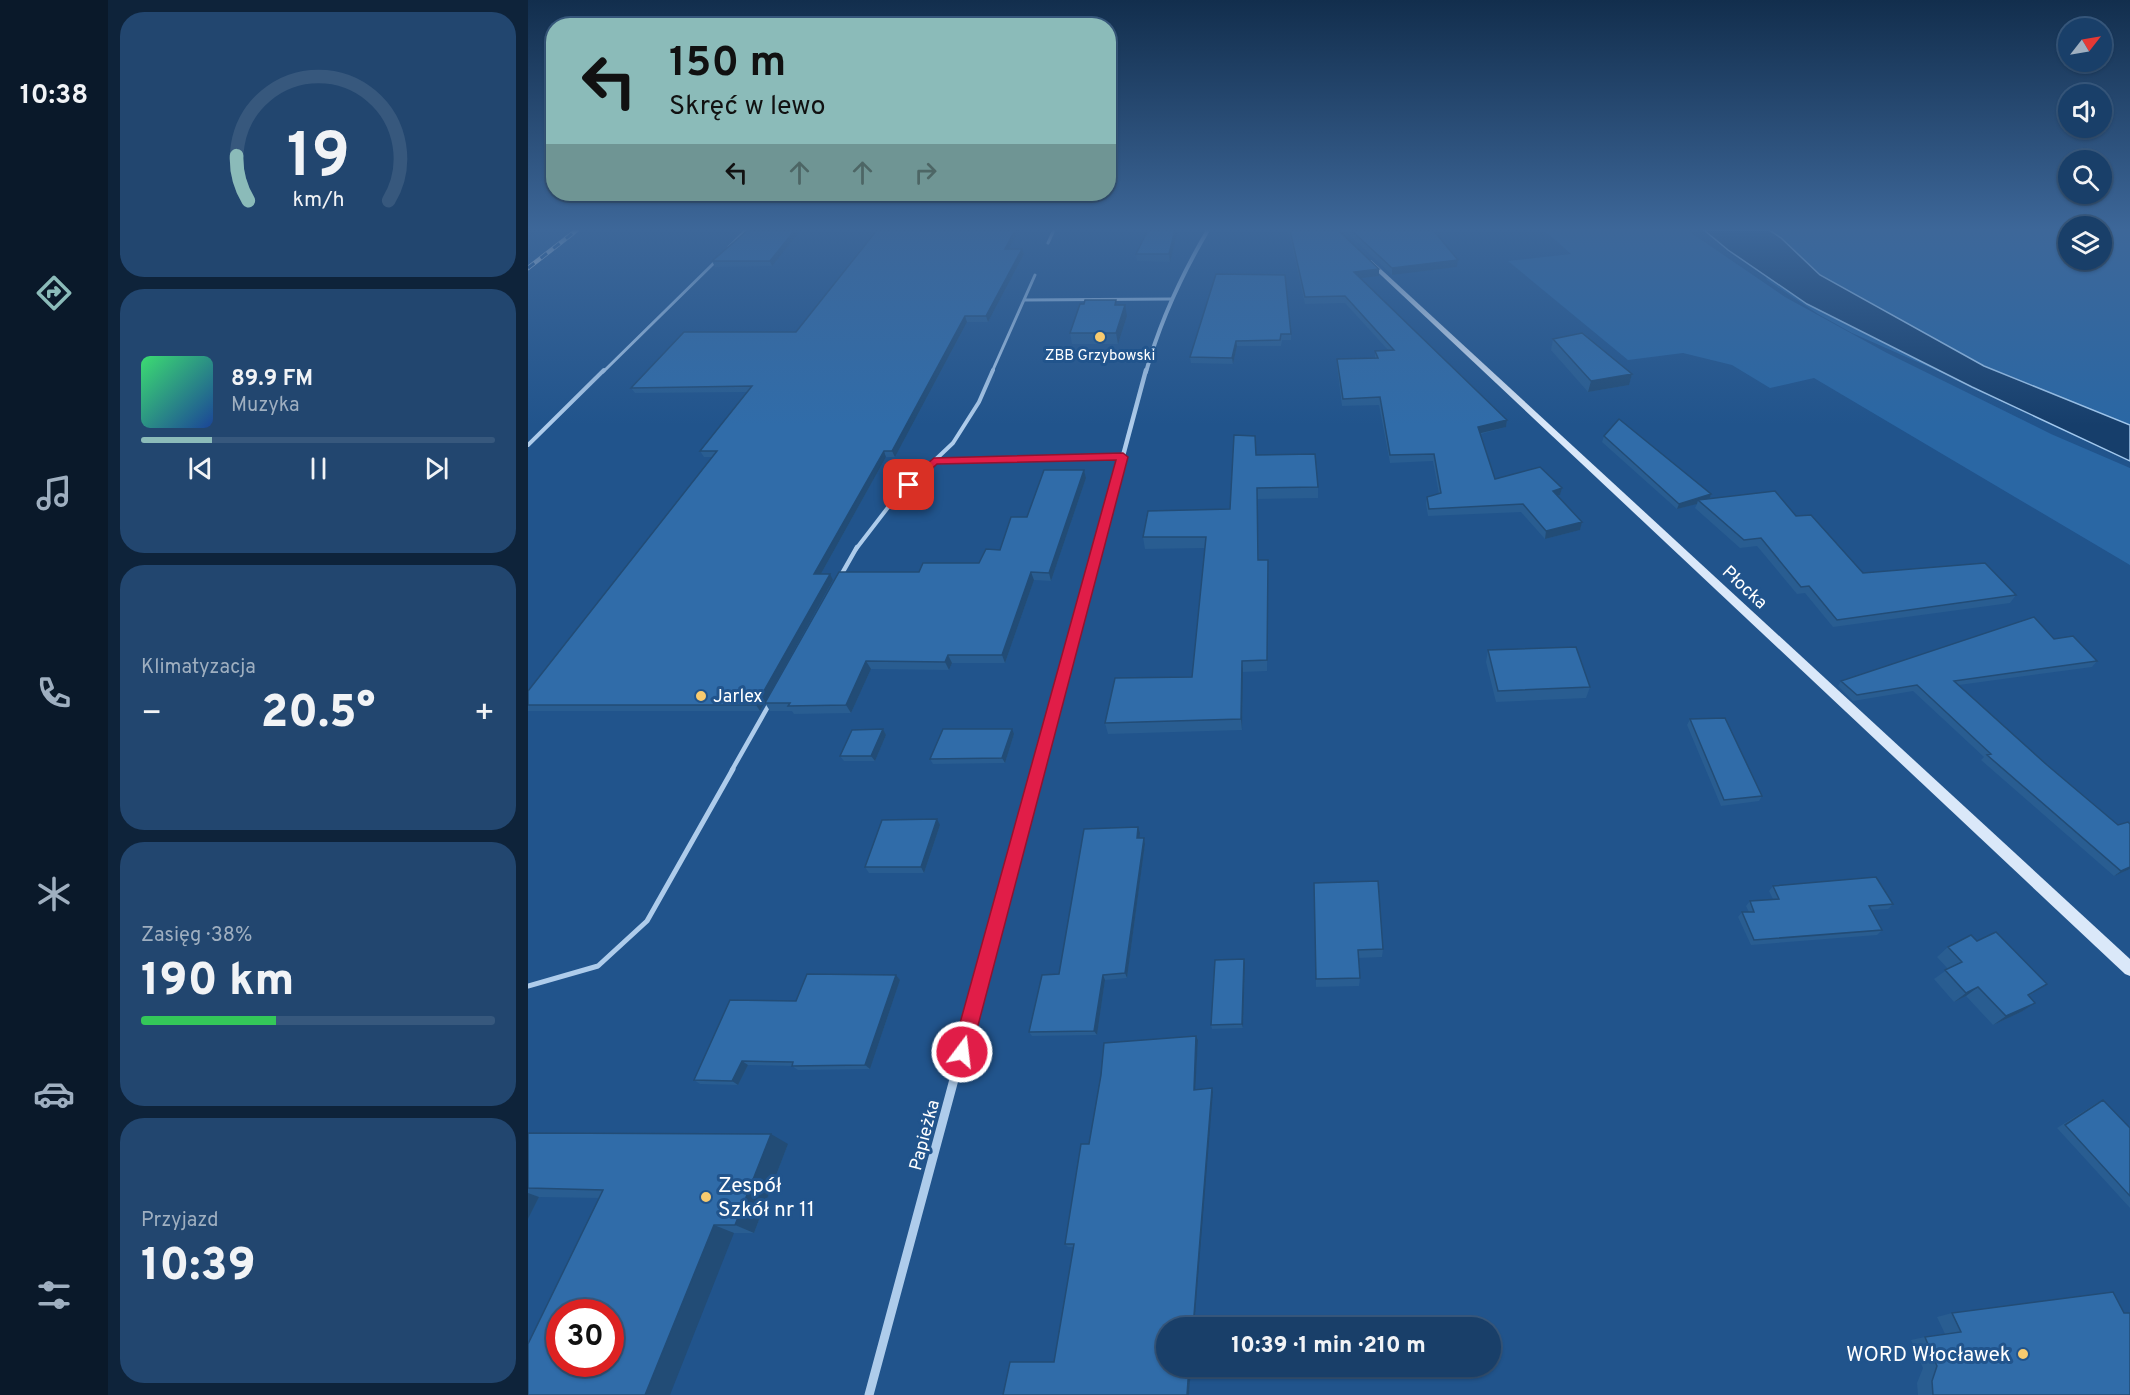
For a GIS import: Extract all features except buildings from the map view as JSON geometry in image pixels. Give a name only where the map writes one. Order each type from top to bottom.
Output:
[{"type":"street","name":"Papieżka","points":[[869,1395],[1149,362],[1173,295]]},
{"type":"street","name":"Płocka","points":[[1405,295],[2130,969]]},
{"type":"lane","points":[[528,445],[680,295]]},
{"type":"lane","points":[[836,585],[858,544],[896,497],[953,443],[979,402],[1026,295]]},
{"type":"lane","points":[[1024,300],[1171,299]]},
{"type":"lane","points":[[934,461],[1123,457]]},
{"type":"lane","points":[[528,986],[598,966],[647,921],[774,695]]},
{"type":"shaded area","points":[[1549,295],[1782,295],[1887,353],[2051,434],[2130,468],[2130,565],[1814,378],[1770,388],[1732,365],[1683,353],[1628,360]]},
{"type":"shaded area","points":[[1790,295],[2130,295],[2130,456],[1852,333]]},
{"type":"shaded area","points":[[1794,295],[1856,295],[1984,366],[2130,425],[2130,461],[1972,387],[1807,304]]},
{"type":"place","name":"ZBB Grzybowski","points":[[1100,337]]},
{"type":"place","name":"Jarlex","points":[[701,696]]},
{"type":"place","name":"Zespół Szkół nr 11","points":[[706,1197]]},
{"type":"place","name":"WORD Włocławek","points":[[2023,1354]]},
{"type":"route","points":[[909,485],[934,461],[1123,457],[962,1052]]}]
